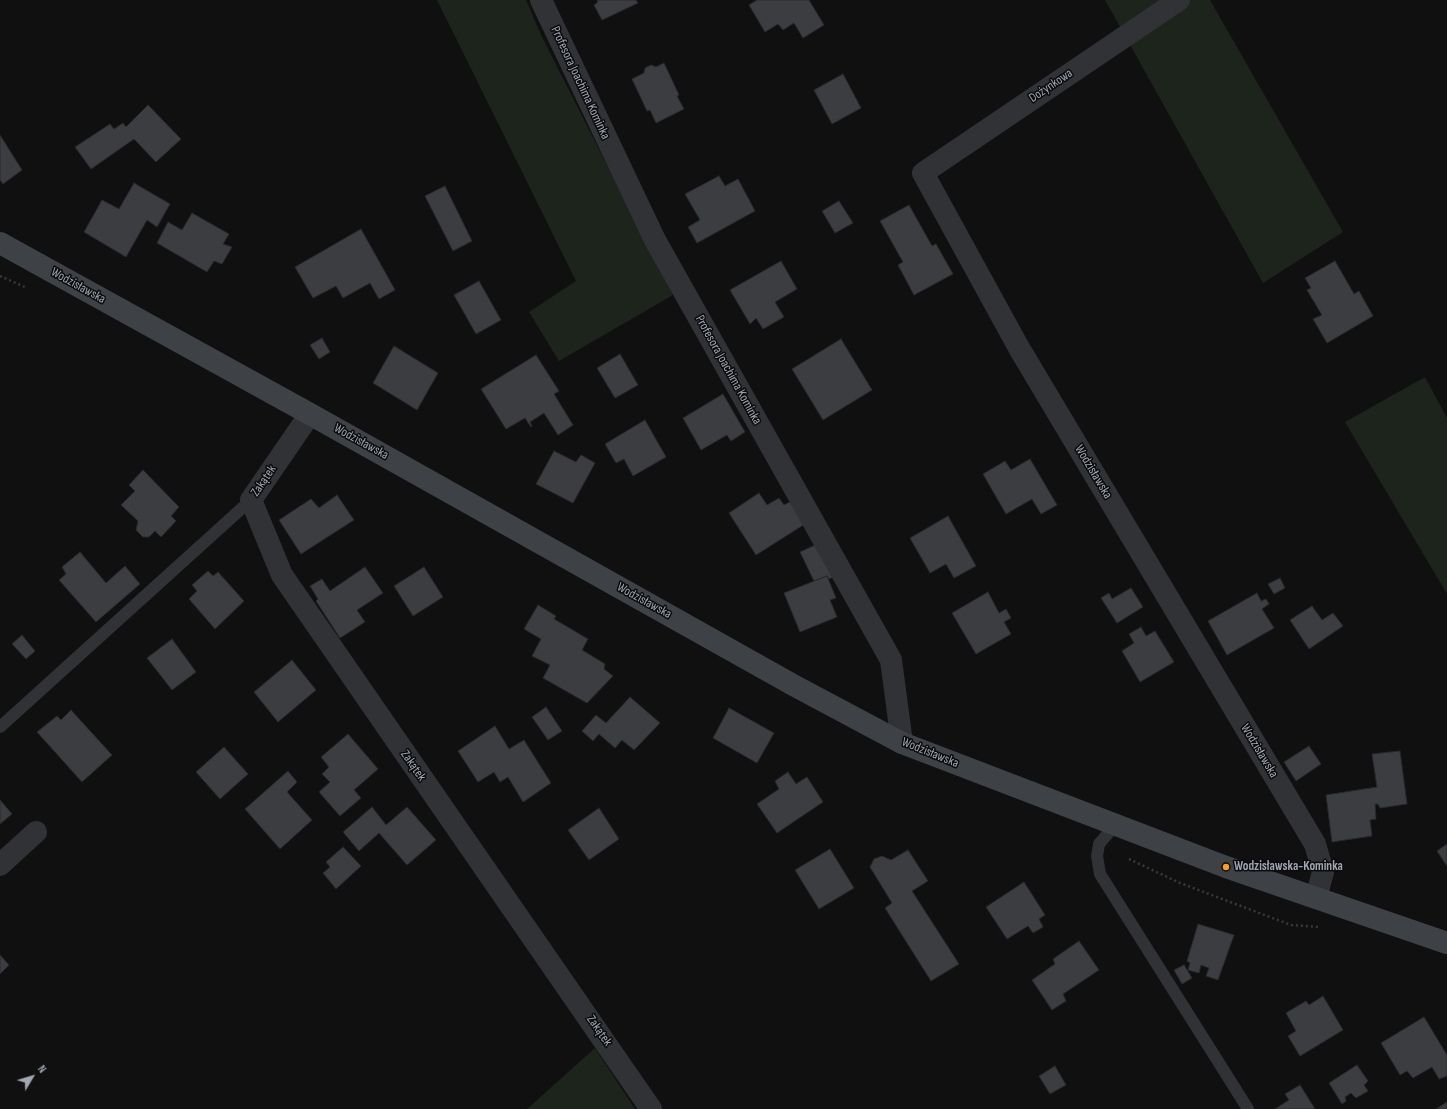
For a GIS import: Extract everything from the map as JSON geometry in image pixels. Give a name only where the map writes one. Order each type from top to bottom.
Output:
[{"type":"main road","name":"Wodzisławska","points":[[0,243],[310,414],[795,686],[902,742],[1226,867],[1447,943]]},
{"type":"street","name":"Profesora Joachima Kominka","points":[[541,0],[655,240],[891,660],[902,742]]},
{"type":"street","name":"Dożynkowa","points":[[923,173],[1179,0]]},
{"type":"street","name":"Wodzisławska","points":[[923,173],[1020,348],[1315,844],[1323,872],[1316,898]]},
{"type":"street","name":"Zakątek","points":[[310,414],[251,500],[282,576],[651,1109]]},
{"type":"street","points":[[0,865],[36,832]]},
{"type":"lane","points":[[0,727],[251,500]]},
{"type":"lane","points":[[1116,824],[1099,844],[1097,856],[1100,874],[1248,1109]]},
{"type":"shaded area","points":[[437,0],[526,0],[541,35],[673,295],[559,361],[529,312],[576,281]]},
{"type":"shaded area","points":[[1105,0],[1210,0],[1343,232],[1263,283]]},
{"type":"shaded area","points":[[1425,377],[1447,418],[1447,594],[1345,422]]},
{"type":"shaded area","points":[[595,1048],[635,1109],[527,1109]]},
{"type":"building","points":[[597,0],[636,0],[638,3],[602,20],[594,5],[598,2]]},
{"type":"building","points":[[757,0],[809,0],[824,25],[803,38],[794,23],[783,30],[778,24],[765,32],[749,5]]},
{"type":"building","points":[[664,63],[679,95],[677,96],[684,109],[656,123],[650,110],[647,111],[632,79],[644,73],[645,68],[651,65],[656,67]]},
{"type":"building","points":[[843,74],[861,108],[832,124],[814,90]]},
{"type":"building","points":[[148,105],[181,139],[156,162],[134,139],[91,169],[75,147],[110,124],[114,129],[123,123],[126,127]]},
{"type":"building","points":[[0,135],[22,170],[3,184],[0,180]]},
{"type":"building","points":[[719,176],[725,186],[738,179],[755,211],[697,243],[688,227],[700,220],[685,194]]},
{"type":"building","points":[[134,183],[170,204],[157,227],[147,220],[126,257],[84,232],[102,200],[119,209]]},
{"type":"building","points":[[445,186],[472,241],[453,251],[425,196]]},
{"type":"building","points":[[839,201],[853,223],[835,233],[822,211]]},
{"type":"building","points":[[909,205],[932,246],[936,244],[953,274],[914,295],[898,265],[903,262],[880,221]]},
{"type":"building","points":[[192,213],[229,234],[223,244],[232,247],[222,264],[214,261],[207,272],[157,243],[168,222],[182,230]]},
{"type":"building","points":[[361,229],[395,290],[379,299],[370,283],[343,298],[336,286],[313,298],[295,267]]},
{"type":"building","points":[[781,261],[797,289],[775,302],[784,317],[763,329],[756,318],[750,324],[730,290]]},
{"type":"building","points":[[1335,261],[1354,294],[1359,291],[1373,316],[1327,343],[1313,319],[1322,315],[1307,290],[1311,288],[1305,278]]},
{"type":"building","points":[[479,281],[501,320],[476,334],[454,295]]},
{"type":"building","points":[[322,338],[330,352],[319,359],[310,345]]},
{"type":"building","points":[[841,339],[872,390],[823,420],[792,369]]},
{"type":"building","points":[[394,346],[438,373],[417,410],[373,383]]},
{"type":"building","points":[[620,354],[638,385],[615,398],[597,368]]},
{"type":"building","points":[[536,355],[559,391],[554,394],[573,425],[558,435],[544,413],[530,422],[531,427],[525,418],[506,429],[481,389]]},
{"type":"building","points":[[723,394],[745,432],[731,441],[727,435],[701,450],[683,418]]},
{"type":"building","points":[[645,420],[666,457],[633,476],[624,459],[616,463],[605,444]]},
{"type":"building","points":[[554,451],[576,462],[581,455],[595,463],[573,503],[536,484]]},
{"type":"building","points":[[1030,459],[1057,505],[1041,514],[1032,499],[1006,514],[983,474],[1005,461],[1011,470]]},
{"type":"building","points":[[143,470],[179,507],[171,516],[176,521],[161,537],[155,531],[149,537],[143,537],[136,530],[138,521],[121,505],[135,491],[129,485]]},
{"type":"building","points":[[759,493],[767,505],[779,498],[784,505],[794,500],[808,522],[756,555],[729,513]]},
{"type":"building","points":[[337,495],[354,520],[301,554],[279,520],[311,499],[319,508]]},
{"type":"building","points":[[948,516],[976,566],[954,578],[946,564],[930,573],[910,538]]},
{"type":"building","points":[[822,542],[837,575],[829,579],[827,576],[814,581],[800,552]]},
{"type":"building","points":[[80,552],[106,583],[125,566],[140,584],[96,622],[59,580],[66,574],[62,567]]},
{"type":"building","points":[[365,567],[383,593],[357,610],[365,622],[340,638],[316,601],[318,599],[310,586],[322,579],[330,591]]},
{"type":"building","points":[[424,567],[443,597],[413,616],[394,586]]},
{"type":"building","points":[[208,571],[213,576],[218,572],[244,601],[215,629],[189,599],[197,591],[192,585]]},
{"type":"building","points":[[827,576],[836,598],[830,600],[837,617],[800,632],[784,593]]},
{"type":"building","points":[[1280,578],[1285,588],[1274,594],[1268,584]]},
{"type":"building","points":[[1131,588],[1143,607],[1117,623],[1101,598],[1109,593],[1112,599]]},
{"type":"building","points":[[988,592],[999,613],[1006,609],[1011,618],[1004,622],[1011,634],[976,654],[952,613]]},
{"type":"building","points":[[1257,593],[1261,601],[1266,599],[1269,604],[1262,609],[1274,628],[1227,655],[1208,621]]},
{"type":"building","points":[[538,605],[556,616],[554,619],[588,639],[582,650],[605,664],[604,669],[613,676],[587,703],[543,678],[550,665],[532,656],[541,639],[524,629]]},
{"type":"building","points":[[1312,606],[1322,620],[1333,613],[1343,626],[1309,649],[1290,620]]},
{"type":"building","points":[[1141,627],[1146,636],[1155,631],[1174,662],[1140,682],[1122,651],[1134,643],[1129,634]]},
{"type":"building","points":[[22,635],[35,651],[26,659],[12,644]]},
{"type":"building","points":[[172,639],[196,672],[172,690],[147,658]]},
{"type":"building","points":[[292,660],[316,690],[278,722],[254,692]]},
{"type":"building","points":[[630,697],[660,723],[634,750],[622,740],[615,748],[599,734],[593,741],[582,731],[596,715],[606,723]]},
{"type":"building","points":[[546,707],[562,731],[548,740],[532,717]]},
{"type":"building","points":[[729,708],[774,733],[757,763],[713,738]]},
{"type":"building","points":[[71,710],[112,755],[82,782],[37,732],[57,716],[61,720]]},
{"type":"building","points":[[495,726],[509,749],[524,740],[551,783],[523,802],[508,777],[500,782],[494,772],[478,782],[458,751]]},
{"type":"building","points":[[348,734],[378,769],[354,790],[361,798],[340,816],[319,792],[330,782],[322,774],[329,767],[321,757]]},
{"type":"building","points":[[1309,746],[1321,764],[1296,781],[1284,762]]},
{"type":"building","points":[[224,747],[248,774],[220,799],[196,772]]},
{"type":"building","points":[[1400,751],[1407,804],[1380,808],[1378,804],[1375,804],[1376,819],[1370,820],[1372,836],[1332,842],[1326,795],[1377,787],[1372,754]]},
{"type":"building","points":[[288,771],[297,782],[287,792],[312,820],[280,849],[245,809]]},
{"type":"building","points":[[788,772],[796,784],[807,777],[823,802],[777,833],[757,804],[779,789],[775,781]]},
{"type":"building","points":[[0,800],[12,814],[0,824]]},
{"type":"building","points":[[372,807],[386,825],[407,807],[436,840],[407,865],[379,833],[359,851],[343,832]]},
{"type":"building","points":[[599,808],[619,839],[589,860],[568,830]]},
{"type":"building","points":[[1447,844],[1447,866],[1437,851]]},
{"type":"building","points":[[343,847],[361,866],[336,889],[323,873],[330,867],[326,862]]},
{"type":"building","points":[[830,849],[854,888],[819,909],[795,870]]},
{"type":"building","points":[[908,850],[928,881],[912,891],[959,964],[931,981],[885,908],[892,903],[870,867],[874,859],[882,856],[891,860]]},
{"type":"building","points":[[1024,882],[1045,915],[1039,919],[1043,927],[1033,933],[1028,926],[1007,939],[986,907]]},
{"type":"building","points":[[1198,924],[1234,935],[1218,980],[1206,976],[1209,968],[1201,965],[1199,973],[1188,970],[1190,963],[1187,961]]},
{"type":"building","points":[[1079,941],[1099,970],[1063,994],[1066,1001],[1052,1010],[1032,980],[1055,964],[1053,959]]},
{"type":"building","points":[[0,955],[9,965],[0,974]]},
{"type":"building","points":[[1184,965],[1192,978],[1182,984],[1174,970]]},
{"type":"building","points":[[1323,996],[1343,1030],[1300,1056],[1288,1036],[1296,1031],[1286,1013],[1306,1001],[1309,1005]]},
{"type":"building","points":[[1424,1017],[1447,1055],[1447,1076],[1439,1079],[1432,1067],[1413,1078],[1407,1071],[1400,1075],[1381,1043]]},
{"type":"building","points":[[1357,1065],[1368,1081],[1364,1085],[1368,1091],[1356,1098],[1351,1093],[1345,1097],[1346,1101],[1342,1104],[1329,1083]]},
{"type":"building","points":[[1055,1066],[1066,1085],[1050,1094],[1039,1076]]},
{"type":"building","points":[[1300,1085],[1315,1109],[1275,1109],[1289,1100],[1285,1094]]},
{"type":"building","points":[[1447,1102],[1447,1109],[1436,1109]]},
{"type":"place","name":"Wodzisławska-Kominka","points":[[1226,867]]}]
